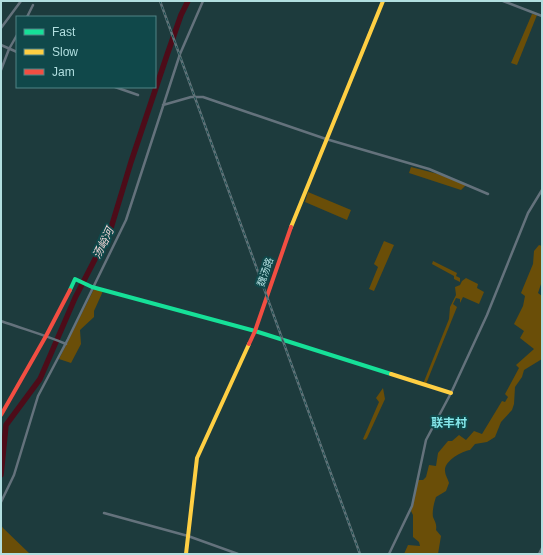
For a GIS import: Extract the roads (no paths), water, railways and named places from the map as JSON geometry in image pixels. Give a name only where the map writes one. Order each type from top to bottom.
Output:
[{"type":"street","points":[[1,28],[21,1]]},
{"type":"street","points":[[1,502],[14,475],[33,407],[66,344],[91,286],[126,220],[180,54],[203,1]]},
{"type":"street","name":"魏汤路","points":[[186,554],[197,458],[207,433],[255,331],[282,248],[383,1]]},
{"type":"street","points":[[503,1],[542,16]]},
{"type":"street","points":[[28,16],[33,5]]},
{"type":"street","points":[[1,70],[9,49],[16,37]]},
{"type":"street","points":[[1,45],[16,52]]},
{"type":"street","points":[[118,88],[138,95]]},
{"type":"street","points":[[163,105],[191,97],[202,97],[326,139],[429,169],[488,194]]},
{"type":"street","points":[[389,554],[412,506],[426,440],[451,393],[487,315],[528,213],[542,190]]},
{"type":"street","points":[[1,415],[46,336],[75,280],[91,286],[255,331],[451,393]]},
{"type":"street","points":[[1,321],[66,344]]},
{"type":"street","points":[[104,513],[188,536],[238,554]]},
{"type":"street","points":[[539,554],[542,548]]},
{"type":"waterway","name":"汤峪河","points":[[156,88],[181,15],[188,1]]},
{"type":"waterway","name":"汤峪河","points":[[1,475],[6,425],[40,379],[75,298],[111,228],[156,88]]},
{"type":"railway","points":[[160,1],[360,554]]},
{"type":"district","name":"联丰村","points":[[449,423]]}]
